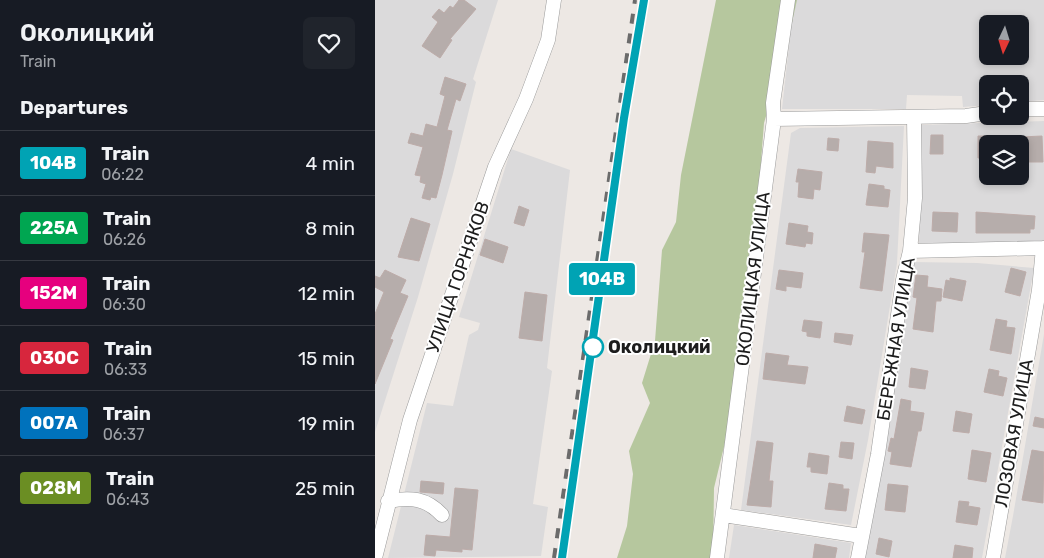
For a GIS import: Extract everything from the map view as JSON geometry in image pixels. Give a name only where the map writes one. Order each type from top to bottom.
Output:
[{"type":"street","name":"УЛИЦА ГОРНЯКОВ","points":[[375,558],[388,500],[410,420],[492,176],[526,99],[548,40],[554,0]]},
{"type":"street","name":"ОКОЛИЦКАЯ УЛИЦА","points":[[717,558],[774,119],[773,103],[788,0]]},
{"type":"street","points":[[1029,109],[1044,108]]},
{"type":"street","points":[[774,119],[914,117],[979,113]]},
{"type":"street","name":"БЕРЕЖНАЯ УЛИЦА","points":[[858,558],[877,454],[903,280],[911,251],[915,198],[914,117]]},
{"type":"street","points":[[911,251],[1044,248]]},
{"type":"street","name":"ЛОЗОВАЯ УЛИЦА","points":[[993,558],[1039,290],[1044,248]]},
{"type":"street","points":[[388,500],[407,498],[431,504],[442,515]]},
{"type":"street","points":[[723,515],[861,536]]},
{"type":"shaded area","points":[[375,0],[498,0],[473,79],[476,82],[453,174],[418,297],[375,432]]},
{"type":"shaded area","points":[[794,0],[1044,0],[1044,100],[1029,101],[1029,75],[979,75],[979,106],[963,107],[962,96],[907,95],[906,109],[782,109]]},
{"type":"shaded area","points":[[1029,121],[1044,121],[1044,243],[919,243],[921,125],[979,123],[979,125],[1029,125]]},
{"type":"shaded area","points":[[904,126],[897,263],[868,440],[851,525],[741,510],[791,133],[800,128]]},
{"type":"shaded area","points":[[511,149],[570,170],[547,368],[552,371],[533,504],[548,507],[541,556],[388,558],[427,403],[453,406],[469,335],[478,330],[480,323],[459,317]]},
{"type":"shaded area","points":[[913,262],[977,263],[1034,268],[982,558],[865,558]]},
{"type":"shaded area","points":[[1044,334],[1044,558],[1005,558],[1013,516]]},
{"type":"shaded area","points":[[734,525],[851,543],[849,558],[729,558]]},
{"type":"green space","points":[[716,0],[797,0],[788,41],[764,123],[755,240],[738,326],[745,360],[714,488],[713,558],[617,558],[627,526],[633,474],[629,451],[650,403],[642,383],[655,341],[662,250],[676,222],[681,175]]},
{"type":"building","points":[[459,0],[464,0],[476,9],[450,39],[452,40],[440,58],[422,46],[438,22],[432,17],[439,9],[444,13],[450,6],[453,8]]},
{"type":"building","points":[[445,77],[466,84],[460,101],[456,99],[447,130],[452,131],[436,198],[431,197],[430,200],[422,198],[426,184],[420,182],[421,176],[415,175],[423,147],[408,143],[411,133],[423,136],[426,124],[437,127],[445,96],[440,94]]},
{"type":"building","points":[[931,135],[943,135],[943,154],[930,154]]},
{"type":"building","points":[[978,136],[979,136],[979,158]]},
{"type":"building","points":[[1042,136],[1043,162],[1029,162],[1029,137]]},
{"type":"building","points":[[828,138],[839,139],[838,151],[827,150]]},
{"type":"building","points":[[868,141],[893,143],[893,168],[876,166],[875,173],[866,172]]},
{"type":"building","points":[[798,169],[822,172],[820,190],[814,189],[813,199],[798,197],[799,182],[796,182]]},
{"type":"building","points":[[869,184],[884,186],[884,189],[890,190],[888,207],[866,205]]},
{"type":"building","points":[[519,206],[529,210],[524,226],[514,223]]},
{"type":"building","points":[[933,212],[958,213],[957,232],[932,231]]},
{"type":"building","points":[[976,212],[1035,216],[1034,229],[1030,229],[1030,233],[976,233]]},
{"type":"building","points":[[411,218],[430,224],[419,261],[398,257]]},
{"type":"building","points":[[789,223],[808,226],[807,232],[813,233],[812,244],[806,243],[805,247],[786,244]]},
{"type":"building","points":[[864,233],[889,235],[882,291],[860,288],[865,252],[862,252]]},
{"type":"building","points":[[485,239],[508,247],[503,263],[480,255]]},
{"type":"building","points":[[1011,268],[1026,272],[1020,296],[1005,292]]},
{"type":"building","points":[[385,270],[406,280],[400,293],[408,296],[390,339],[393,340],[375,384],[375,314],[384,292],[375,287],[375,276],[380,278]]},
{"type":"building","points":[[779,270],[803,273],[801,288],[786,286],[786,291],[776,289]]},
{"type":"building","points":[[916,275],[928,276],[927,287],[942,289],[941,301],[936,301],[933,332],[913,329],[917,298],[913,297]]},
{"type":"building","points":[[950,278],[966,281],[962,301],[943,297],[946,280],[950,281]]},
{"type":"building","points":[[525,292],[547,295],[542,341],[519,338]]},
{"type":"building","points":[[996,319],[1007,321],[1006,327],[1015,328],[1011,354],[990,350]]},
{"type":"building","points":[[804,320],[822,322],[820,338],[807,336],[807,332],[802,331]]},
{"type":"building","points":[[835,333],[853,335],[851,345],[834,342]]},
{"type":"building","points":[[766,353],[789,356],[787,365],[808,367],[805,384],[763,379]]},
{"type":"building","points":[[911,368],[928,371],[925,389],[909,387]]},
{"type":"building","points":[[989,369],[999,371],[998,376],[1007,378],[1003,396],[984,392]]},
{"type":"building","points":[[901,399],[911,401],[910,411],[924,413],[921,431],[918,431],[911,467],[890,464],[892,452],[888,451],[891,438],[894,439]]},
{"type":"building","points":[[847,406],[865,410],[862,424],[844,421]]},
{"type":"building","points":[[956,411],[972,414],[969,433],[953,431]]},
{"type":"building","points":[[1035,417],[1044,419],[1044,428],[1033,426]]},
{"type":"building","points":[[757,441],[773,443],[769,481],[773,481],[771,507],[747,505]]},
{"type":"building","points":[[841,442],[854,443],[852,459],[839,457]]},
{"type":"building","points":[[972,450],[991,453],[986,482],[968,479]]},
{"type":"building","points":[[1032,450],[1044,452],[1043,503],[1022,500]]},
{"type":"building","points":[[809,453],[829,456],[827,474],[811,472],[811,467],[807,467]]},
{"type":"building","points":[[421,481],[444,483],[443,494],[420,492]]},
{"type":"building","points":[[829,483],[843,485],[843,489],[849,489],[846,511],[825,509]]},
{"type":"building","points":[[888,484],[908,486],[905,512],[885,510]]},
{"type":"building","points":[[455,488],[478,490],[472,550],[462,549],[462,552],[436,550],[435,556],[424,555],[426,535],[450,537]]},
{"type":"building","points":[[959,501],[969,502],[968,506],[980,508],[977,525],[956,522]]},
{"type":"building","points":[[879,538],[892,541],[889,557],[876,554]]},
{"type":"building","points":[[815,544],[837,548],[835,558],[813,558]]},
{"type":"building","points":[[955,545],[973,548],[972,558],[953,558]]},
{"type":"railway","points":[[554,558],[635,0]]},
{"type":"railway","points":[[562,558],[624,118],[643,0]]},
{"type":"train","name":"104В","points":[[562,558],[624,118],[644,0]]},
{"type":"place","name":"Околицкий","points":[[593,347]]}]
